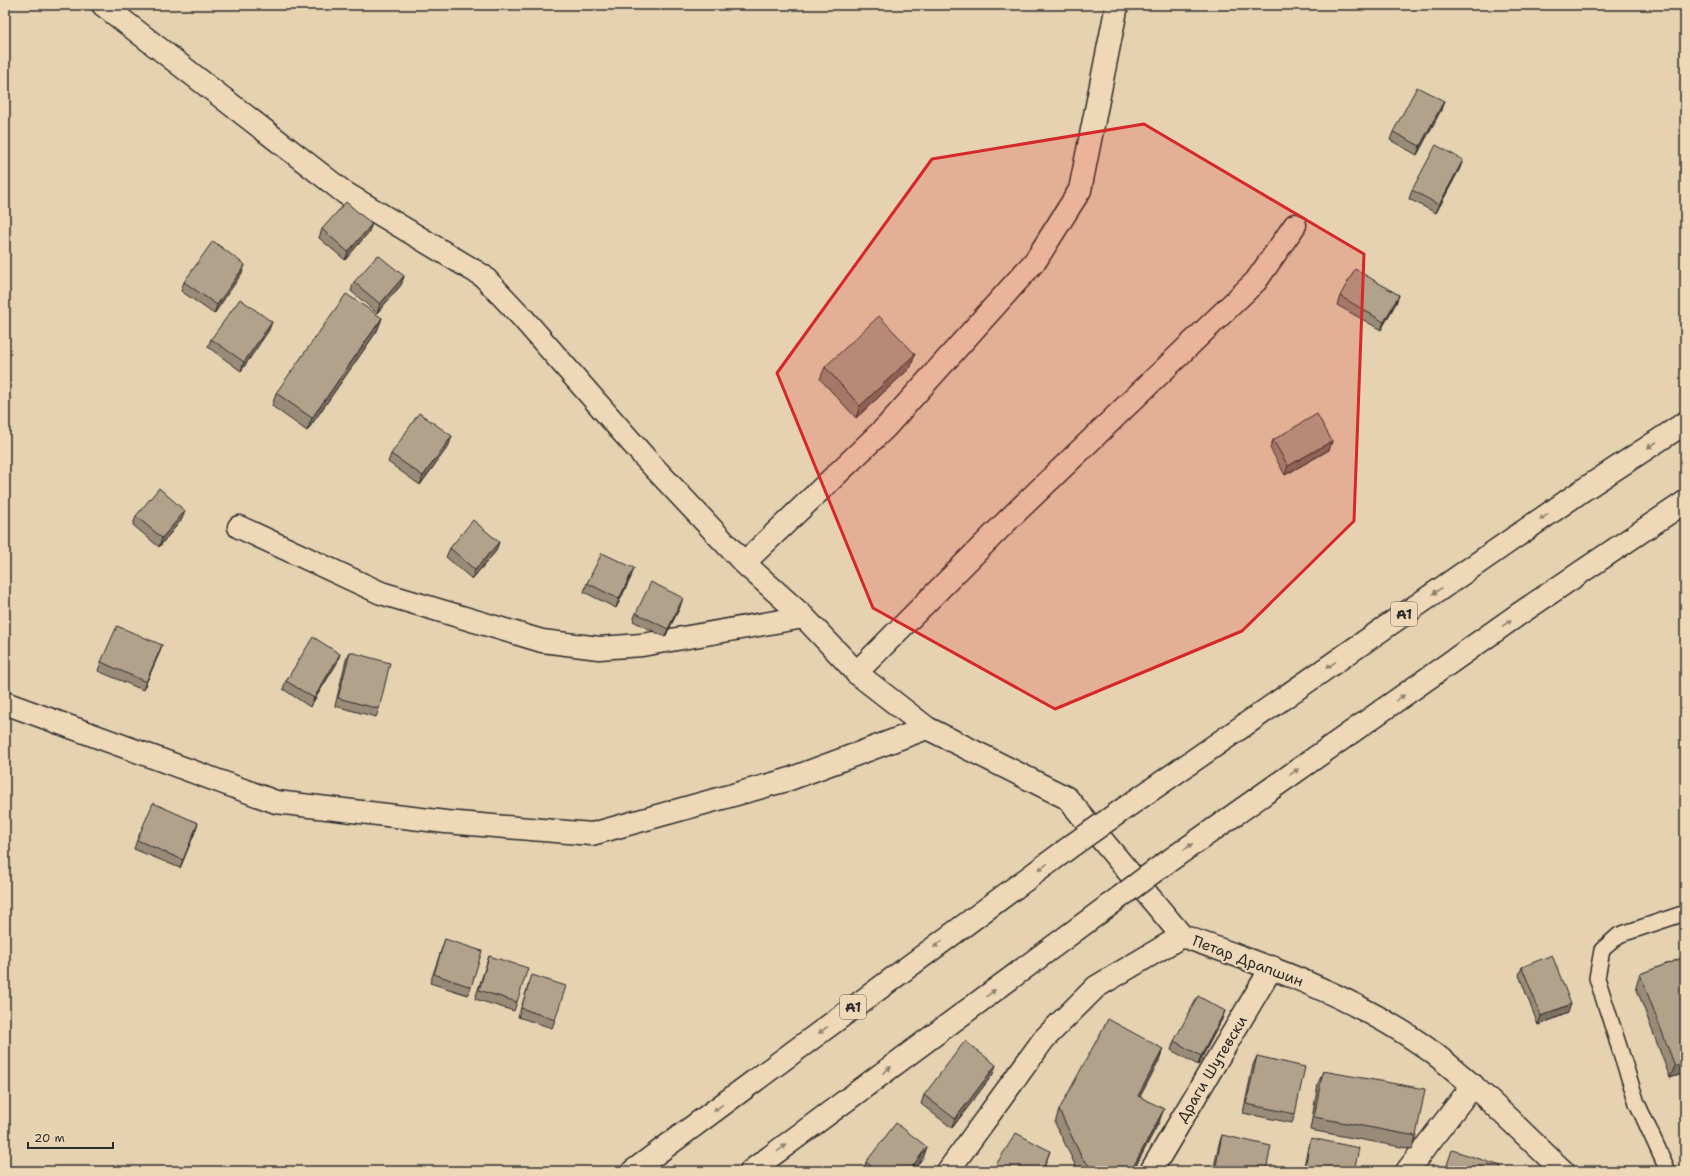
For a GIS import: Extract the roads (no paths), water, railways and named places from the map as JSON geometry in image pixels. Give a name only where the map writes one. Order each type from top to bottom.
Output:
[{"type":"main road","points":[[103,5],[345,193],[482,276],[521,316],[647,460],[744,563],[804,618],[856,673],[927,728],[1067,798],[1182,936]]},
{"type":"main road","points":[[744,563],[886,427],[1036,260],[1080,190],[1117,5]]},
{"type":"main road","points":[[856,673],[1010,518],[1256,281],[1295,226]]},
{"type":"main road","name":"A1","points":[[633,1171],[1074,844],[1570,499],[1685,423]]},
{"type":"main road","points":[[751,1171],[1156,870],[1519,614],[1685,502]]},
{"type":"main road","points":[[239,527],[381,593],[542,641],[599,648],[642,645],[804,618]]},
{"type":"main road","points":[[5,702],[276,802],[446,822],[592,834],[787,780],[927,728]]},
{"type":"main road","name":"Петар Драпшин","points":[[948,1171],[1044,1039],[1096,987],[1182,936],[1272,967],[1356,1005],[1421,1044],[1473,1085],[1563,1171]]},
{"type":"main road","name":"Драги Шутевски","points":[[1152,1171],[1272,967]]},
{"type":"main road","points":[[1407,1171],[1473,1085]]},
{"type":"lane","points":[[1668,1171],[1637,1103],[1597,978],[1602,950],[1619,935],[1685,913]]}]
